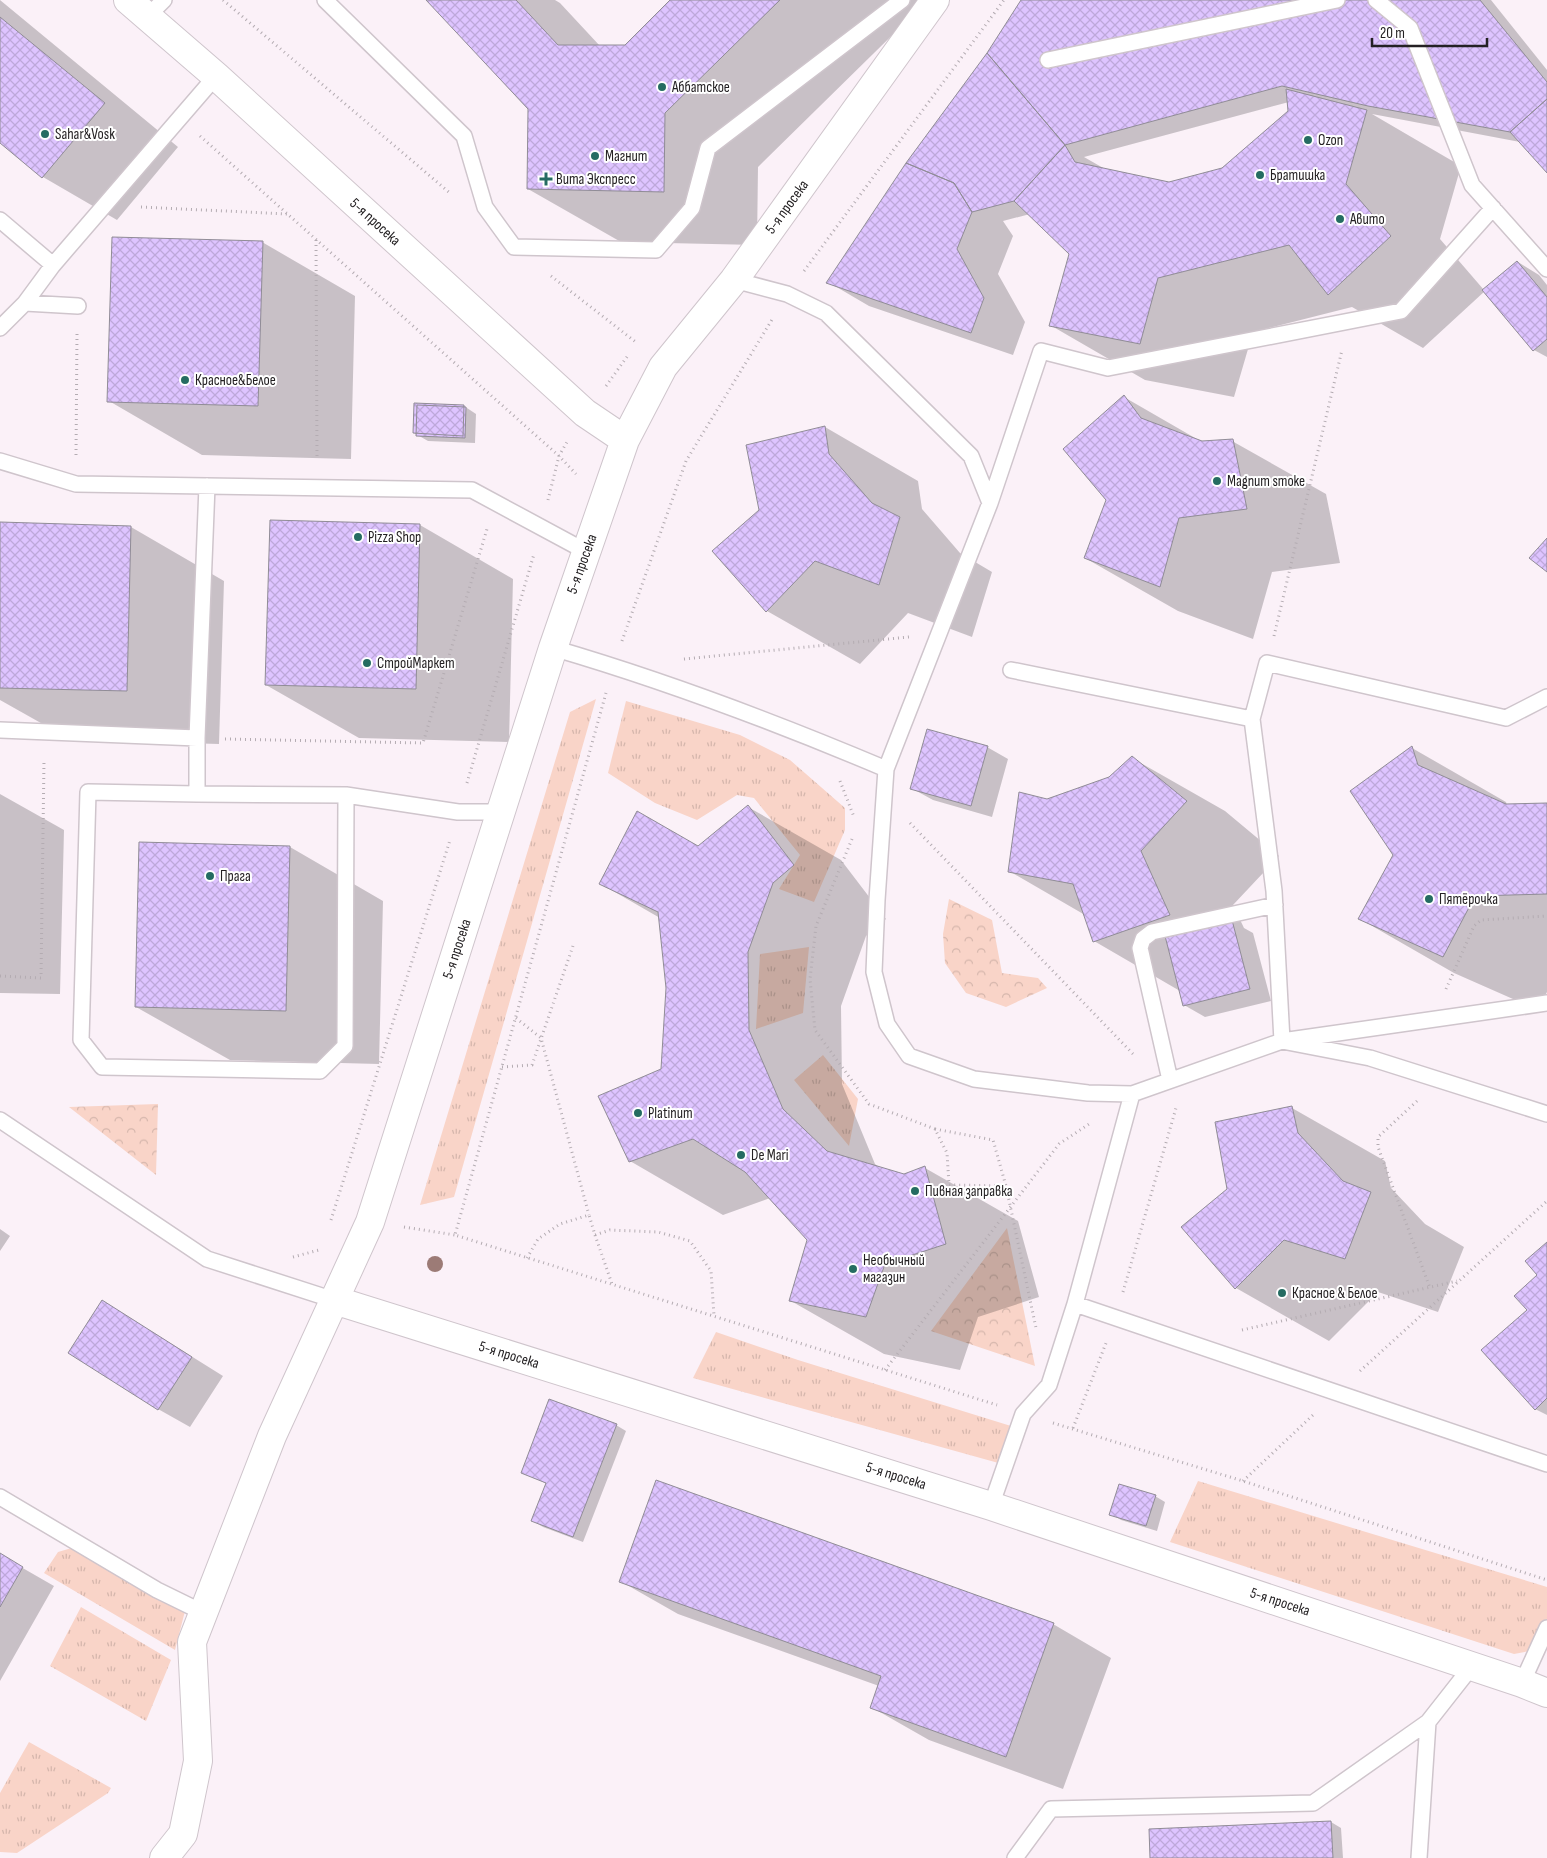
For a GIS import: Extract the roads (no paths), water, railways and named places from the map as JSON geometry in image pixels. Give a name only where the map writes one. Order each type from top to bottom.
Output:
[{"type":"street","name":"5-я просека","points":[[935,0],[734,280],[663,368],[625,440],[553,648],[370,1222],[334,1300],[991,1506],[1472,1666],[1547,1693]]},
{"type":"street","name":"5-я просека","points":[[146,5],[216,76],[585,413],[625,440]]},
{"type":"street","points":[[164,1858],[183,1834],[198,1761],[192,1642],[272,1436],[334,1300]]},
{"type":"lane","points":[[327,1],[464,136],[485,207],[514,247],[656,250],[692,208],[708,148],[902,0]]},
{"type":"lane","points":[[1048,60],[1337,0]]},
{"type":"lane","points":[[1376,0],[1410,28],[1472,185],[1547,269]]},
{"type":"lane","points":[[0,328],[25,303],[53,265],[216,76]]},
{"type":"lane","points":[[1493,208],[1401,311],[1108,368],[1040,351],[990,503],[937,634],[886,769],[874,972],[887,1024],[909,1056],[974,1079],[1088,1093],[1132,1094],[1282,1041],[1547,1002]]},
{"type":"lane","points":[[0,220],[53,265]]},
{"type":"lane","points":[[734,280],[787,294],[826,313],[971,456],[990,503]]},
{"type":"lane","points":[[25,303],[78,306]]},
{"type":"lane","points":[[0,460],[76,484],[472,490],[587,552]]},
{"type":"lane","points":[[197,794],[197,738],[207,486]]},
{"type":"lane","points":[[553,648],[614,666],[810,737],[886,769]]},
{"type":"lane","points":[[1282,1041],[1275,905],[1252,719],[1267,663],[1506,718],[1547,698]]},
{"type":"lane","points":[[1011,670],[1252,719]]},
{"type":"lane","points":[[0,730],[197,738]]},
{"type":"lane","points":[[346,795],[345,1046],[320,1071],[102,1067],[81,1040],[88,792],[346,795],[458,812],[500,812]]},
{"type":"lane","points":[[1166,1082],[1140,948],[1143,939],[1152,932],[1275,905]]},
{"type":"lane","points":[[1282,1041],[1370,1058],[1547,1114]]},
{"type":"lane","points":[[991,1506],[1023,1414],[1049,1385],[1074,1304],[1132,1094]]},
{"type":"lane","points":[[0,1120],[207,1259],[334,1300]]},
{"type":"lane","points":[[1074,1304],[1547,1464]]},
{"type":"lane","points":[[0,1497],[157,1590],[204,1614]]},
{"type":"lane","points":[[1522,1683],[1547,1628]]},
{"type":"lane","points":[[1015,1858],[1051,1809],[1313,1803],[1428,1722],[1472,1666]]},
{"type":"lane","points":[[1419,1858],[1428,1722]]},
{"type":"place","name":"Аббатское","points":[[662,87]]},
{"type":"place","name":"Sahar&Vosk","points":[[45,134]]},
{"type":"place","name":"Ozon","points":[[1308,140]]},
{"type":"place","name":"Магнит","points":[[595,156]]},
{"type":"place","name":"Братишка","points":[[1260,175]]},
{"type":"place","name":"Вита Экспресс","points":[[546,179]]},
{"type":"place","name":"Авито","points":[[1340,219]]},
{"type":"place","name":"Красное&Белое","points":[[185,380]]},
{"type":"place","name":"Magnum smoke","points":[[1217,481]]},
{"type":"place","name":"Pizza Shop","points":[[358,537]]},
{"type":"place","name":"СтройМаркет","points":[[367,663]]},
{"type":"place","name":"Прага","points":[[210,876]]},
{"type":"place","name":"Пятёрочка","points":[[1429,899]]},
{"type":"place","name":"Platinum","points":[[638,1113]]},
{"type":"place","name":"De Mari","points":[[741,1155]]},
{"type":"place","name":"Пивная заправка","points":[[915,1191]]},
{"type":"place","name":"Необычный магазин","points":[[853,1269]]},
{"type":"place","name":"Красное & Белое","points":[[1282,1293]]}]
